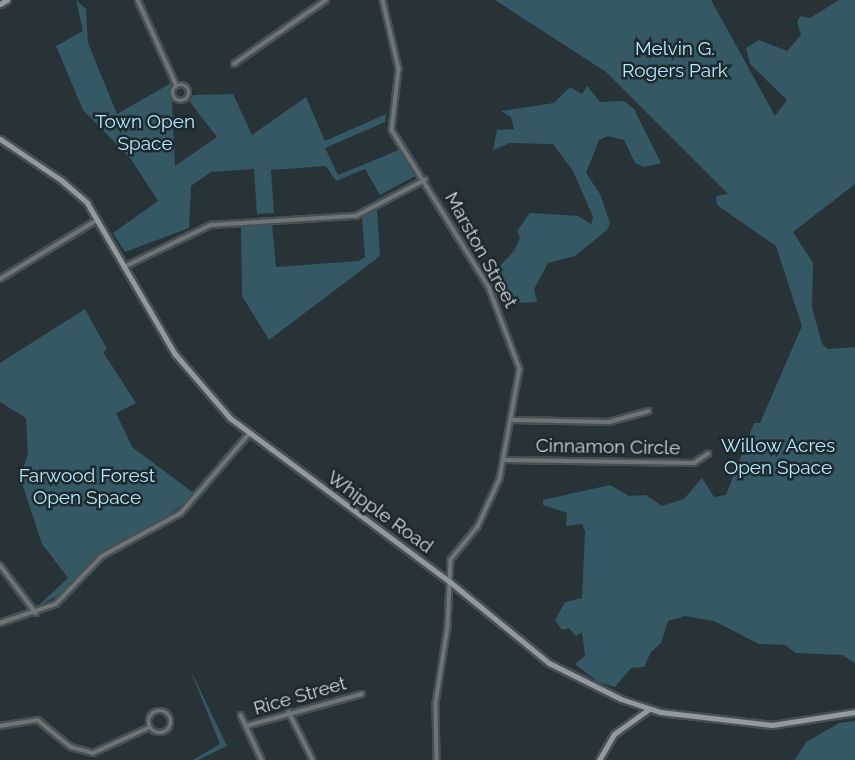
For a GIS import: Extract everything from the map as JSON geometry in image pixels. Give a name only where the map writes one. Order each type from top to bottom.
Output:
[{"type":"main road","points":[[0,4],[7,0]]},
{"type":"main road","name":"Whipple Road","points":[[0,139],[75,191],[98,220],[175,354],[204,392],[248,435],[450,582],[549,663],[649,709],[772,725],[855,712]]},
{"type":"main road","points":[[599,760],[614,734],[649,709]]},
{"type":"street","points":[[138,0],[177,86],[174,98],[186,101],[189,90],[177,86]]},
{"type":"street","points":[[234,64],[326,0]]},
{"type":"street","name":"Marston Street","points":[[383,0],[399,69],[392,130],[425,180],[505,322],[520,369],[505,460],[487,512],[451,560],[448,627],[436,704],[437,760]]},
{"type":"street","points":[[124,267],[211,225],[356,216],[425,180]]},
{"type":"street","points":[[0,279],[98,220]]},
{"type":"street","points":[[513,419],[609,422],[649,411]]},
{"type":"street","points":[[0,623],[36,613],[66,598],[102,556],[181,513],[248,435]]},
{"type":"street","name":"Cinnamon Circle","points":[[505,460],[694,463],[708,454]]},
{"type":"street","points":[[0,565],[36,613]]},
{"type":"street","name":"Rice Street","points":[[246,726],[362,694]]},
{"type":"street","points":[[165,712],[172,716],[172,724],[164,730],[155,733],[148,729],[148,720],[156,714],[165,712]]},
{"type":"street","points":[[289,712],[313,760]]},
{"type":"street","points":[[241,715],[262,760]]},
{"type":"street","points":[[0,726],[38,720],[71,747],[93,753],[148,729]]},
{"type":"green space","name":"Town Open Space","points":[[76,0],[86,9],[88,43],[117,114],[171,83],[175,166],[217,137],[190,102],[193,95],[233,94],[252,135],[306,97],[325,141],[386,114],[385,122],[325,148],[338,175],[399,150],[415,176],[380,195],[365,169],[336,181],[326,166],[271,170],[274,213],[257,214],[254,169],[211,172],[191,186],[189,228],[125,252],[113,233],[158,201],[131,159],[83,110],[56,46],[83,31]]},
{"type":"green space","points":[[495,0],[711,0],[775,116],[787,100],[750,64],[746,48],[759,40],[787,51],[801,35],[797,22],[800,16],[810,18],[839,0],[855,0],[855,184],[793,232],[813,263],[812,307],[822,344],[828,349],[855,347],[855,663],[842,655],[796,653],[785,645],[759,644],[714,621],[685,616],[668,621],[661,643],[651,652],[644,667],[631,668],[615,687],[598,682],[575,664],[585,656],[582,632],[576,636],[569,628],[562,630],[555,620],[565,602],[582,598],[585,531],[582,524],[566,526],[567,513],[543,505],[543,500],[610,485],[629,496],[646,495],[662,506],[684,499],[702,478],[714,497],[726,495],[754,423],[760,423],[802,326],[776,246],[717,205],[716,196],[728,194],[606,72]]},
{"type":"green space","points":[[587,86],[600,102],[624,101],[634,109],[661,163],[644,167],[635,163],[624,140],[608,136],[599,140],[586,173],[600,194],[610,223],[607,230],[575,256],[548,263],[534,289],[537,302],[521,303],[499,282],[495,271],[514,251],[520,238],[517,231],[530,213],[578,216],[591,224],[593,217],[573,171],[553,144],[510,143],[493,150],[497,130],[514,129],[511,117],[501,111],[554,103],[570,87],[582,94]]},
{"type":"green space","points":[[377,209],[380,256],[269,340],[242,296],[241,225],[272,224],[276,267],[359,261],[365,257],[362,217]]},
{"type":"green space","name":"Farwood Forest Open Space","points":[[85,309],[107,349],[103,352],[136,403],[116,413],[132,447],[195,494],[159,523],[98,553],[64,592],[37,607],[68,578],[42,544],[20,477],[28,454],[26,418],[0,402],[0,363]]},
{"type":"green space","points":[[189,667],[227,746],[198,760],[193,760],[220,744]]},
{"type":"green space","points":[[855,721],[855,760],[795,760],[806,742],[839,723]]},
{"type":"park label","name":"Melvin G. Rogers Park","points":[[675,60]]},
{"type":"park label","name":"Willow Acres Open Space","points":[[778,457]]}]
